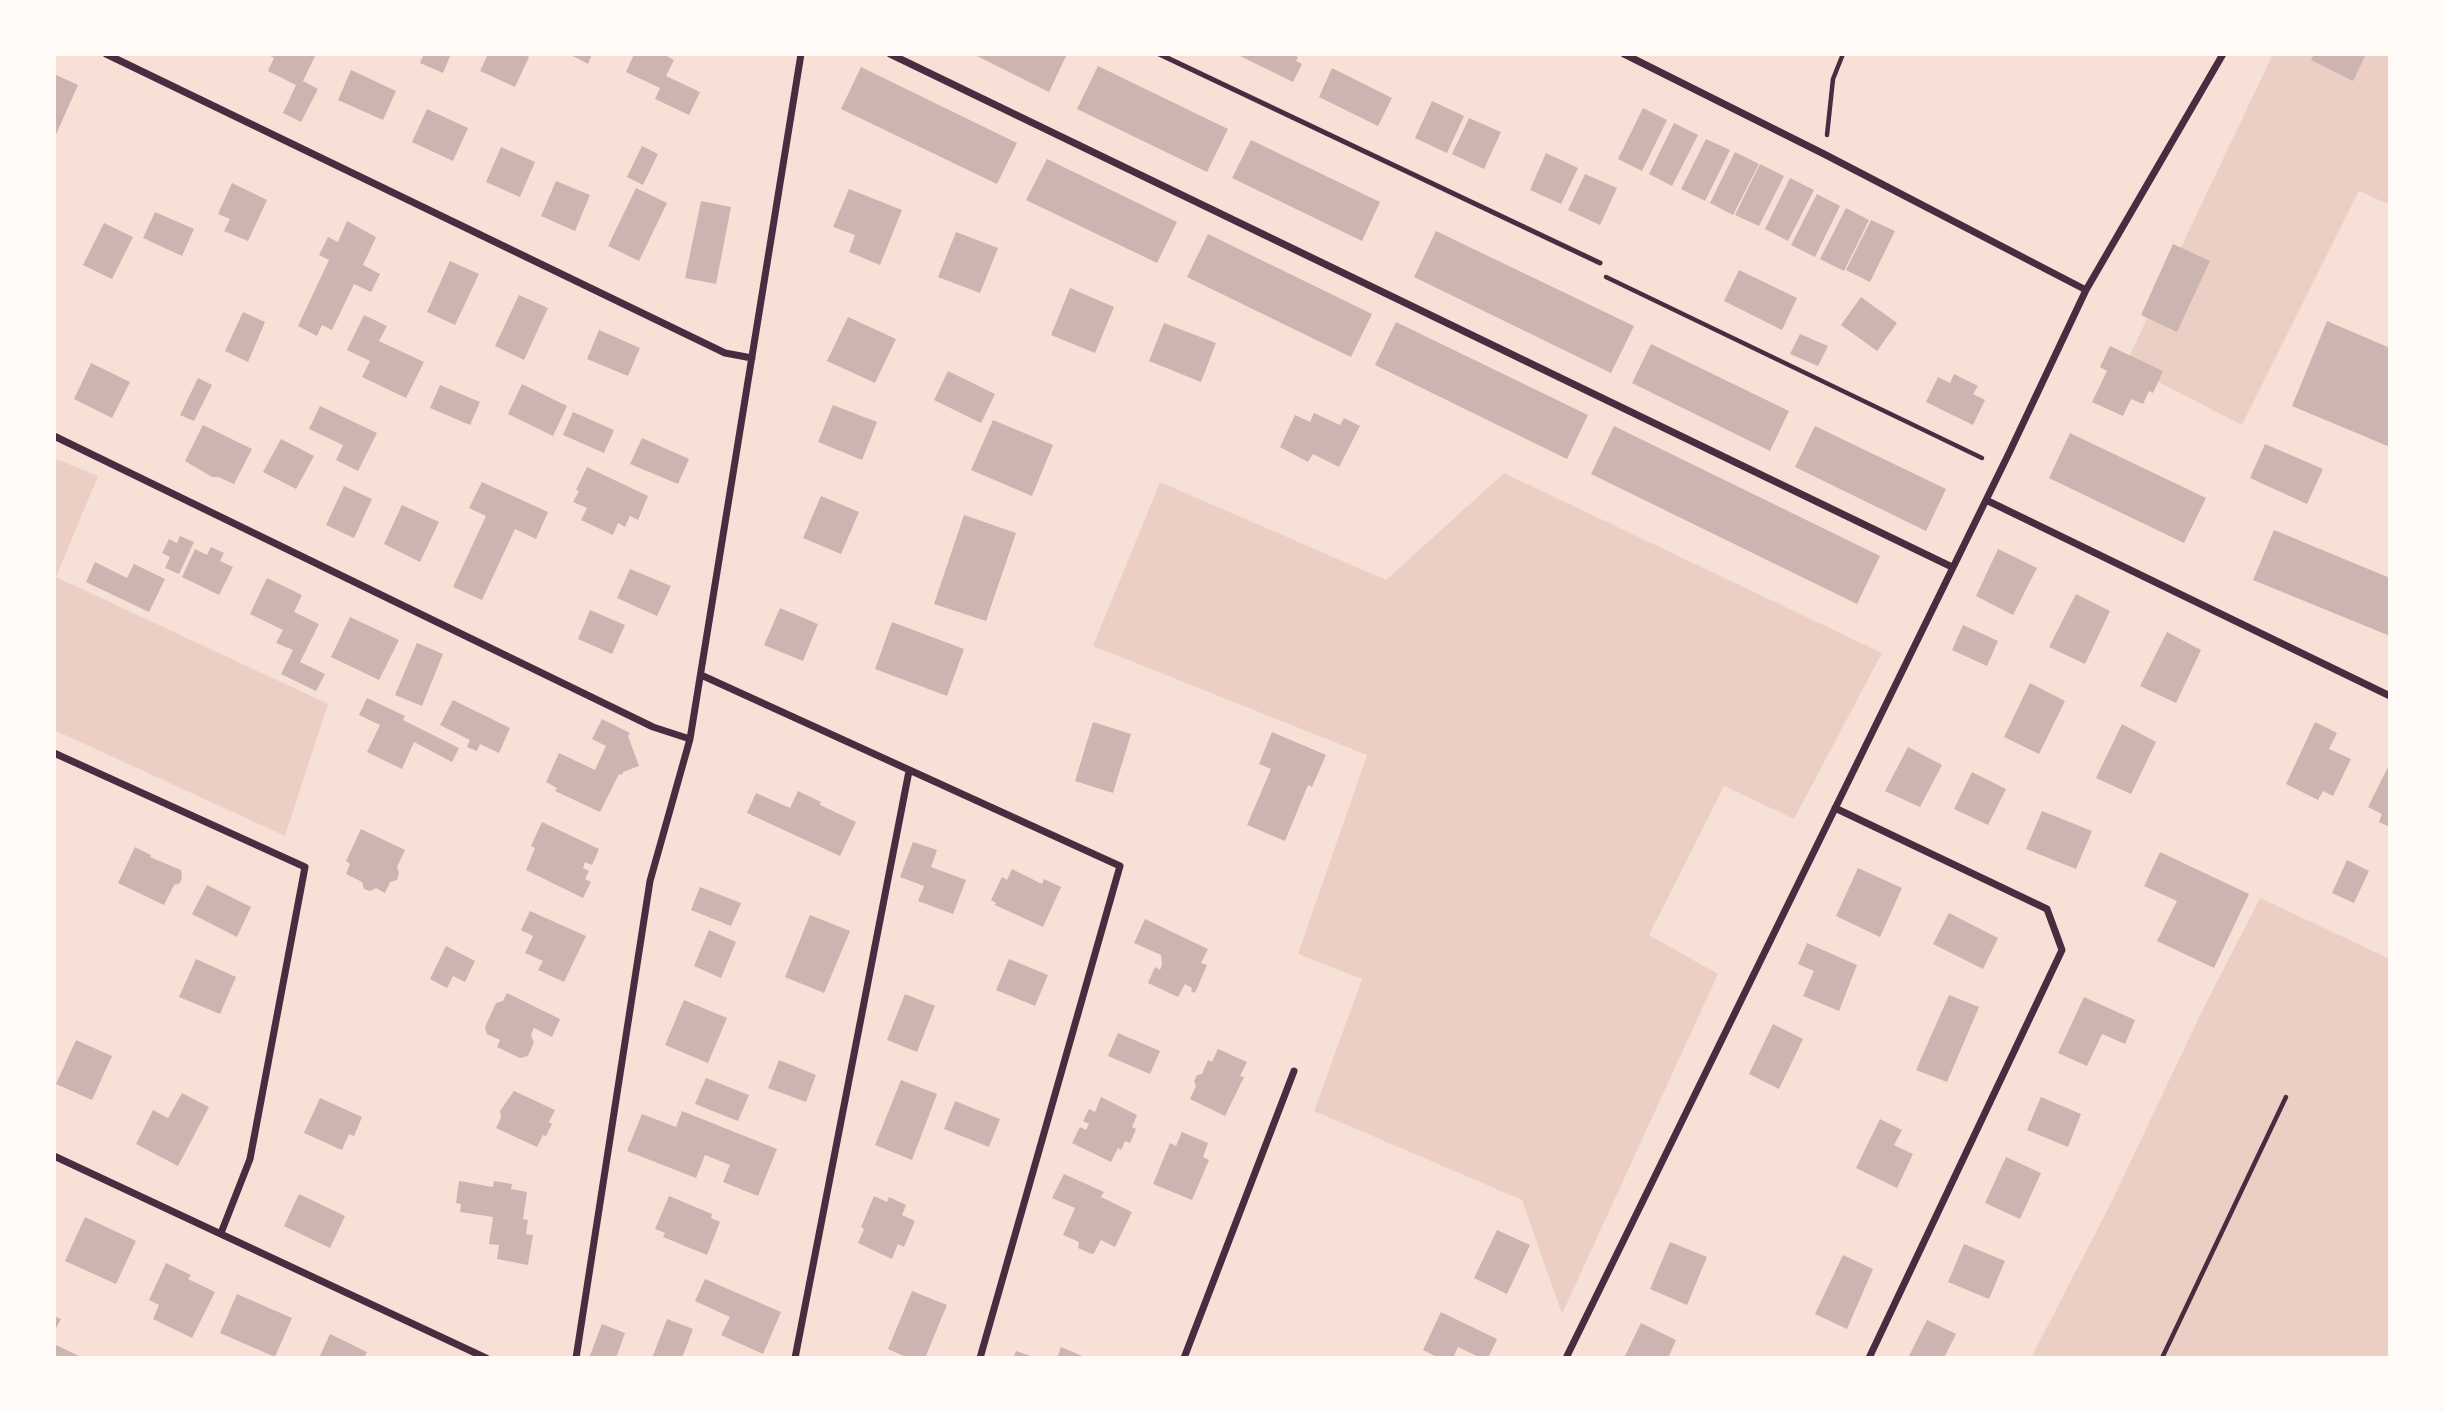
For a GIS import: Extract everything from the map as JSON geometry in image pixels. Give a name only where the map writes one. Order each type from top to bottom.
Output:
[{"type":"street","points":[[106,54],[725,353],[752,358]]},
{"type":"street","points":[[576,1358],[650,881],[690,739],[801,54]]},
{"type":"street","points":[[890,54],[1952,568]]},
{"type":"street","points":[[1623,54],[1825,154],[2086,290]]},
{"type":"street","points":[[1566,1358],[2086,290],[2223,54]]},
{"type":"street","points":[[54,436],[653,727],[690,739]]},
{"type":"street","points":[[1986,500],[2390,696]]},
{"type":"street","points":[[701,675],[1120,866],[980,1358]]},
{"type":"street","points":[[54,753],[305,867],[250,1159],[221,1233]]},
{"type":"street","points":[[795,1358],[909,771]]},
{"type":"street","points":[[1835,808],[2047,909],[2062,950],[1869,1358]]},
{"type":"street","points":[[1184,1358],[1294,1071]]},
{"type":"street","points":[[54,1156],[486,1358]]},
{"type":"lane","points":[[1159,54],[1600,263]]},
{"type":"path","points":[[1825,154],[1833,79],[1843,54]]},
{"type":"path","points":[[1600,263],[1605,276],[1982,458]]},
{"type":"path","points":[[2162,1358],[2286,1097]]},
{"type":"shaded area","points":[[2273,54],[2390,54],[2390,205],[2359,191],[2242,425],[2125,365]]},
{"type":"shaded area","points":[[54,458],[98,476],[56,577],[328,704],[285,836],[54,730]]},
{"type":"shaded area","points":[[1504,473],[1882,653],[1794,819],[1724,786],[1649,935],[1718,974],[1562,1314],[1522,1200],[1314,1111],[1362,979],[1298,954],[1367,755],[1093,646],[1160,482],[1386,580]]},
{"type":"shaded area","points":[[2260,898],[2390,959],[2390,1358],[2031,1358],[2110,1205],[2203,1009]]},
{"type":"building","points":[[267,54],[316,54],[303,81],[318,89],[301,122],[283,113],[296,85],[268,71],[274,58]]},
{"type":"building","points":[[424,54],[451,54],[443,73],[420,63]]},
{"type":"building","points":[[488,54],[524,54],[529,57],[515,87],[480,71]]},
{"type":"building","points":[[569,54],[592,54],[588,64]]},
{"type":"building","points":[[634,54],[663,54],[674,60],[666,76],[700,92],[689,115],[655,99],[660,88],[626,72]]},
{"type":"building","points":[[973,54],[1067,54],[1049,92]]},
{"type":"building","points":[[1236,54],[1292,54],[1298,57],[1296,61],[1302,64],[1293,82]]},
{"type":"building","points":[[2314,54],[2366,54],[2353,81],[2311,60]]},
{"type":"building","points":[[1098,66],[1228,129],[1207,172],[1077,109]]},
{"type":"building","points":[[861,67],[1017,143],[997,184],[841,109]]},
{"type":"building","points":[[1332,68],[1392,98],[1378,126],[1319,97]]},
{"type":"building","points":[[351,70],[396,91],[383,120],[338,100]]},
{"type":"building","points":[[54,74],[78,85],[54,139]]},
{"type":"building","points":[[1432,101],[1464,116],[1447,153],[1415,138]]},
{"type":"building","points":[[1643,108],[1667,120],[1642,171],[1618,159]]},
{"type":"building","points":[[427,109],[468,128],[453,161],[412,142]]},
{"type":"building","points":[[1469,118],[1501,132],[1484,169],[1452,154]]},
{"type":"building","points":[[1674,123],[1698,135],[1672,186],[1649,174]]},
{"type":"building","points":[[1706,139],[1730,150],[1705,201],[1681,189]]},
{"type":"building","points":[[1251,140],[1380,202],[1362,241],[1232,178]]},
{"type":"building","points":[[642,146],[658,154],[643,185],[627,177]]},
{"type":"building","points":[[501,147],[535,162],[520,197],[486,182]]},
{"type":"building","points":[[1735,152],[1759,164],[1733,215],[1710,203]]},
{"type":"building","points":[[1546,153],[1578,168],[1561,204],[1530,190]]},
{"type":"building","points":[[1047,159],[1177,222],[1157,263],[1026,200]]},
{"type":"building","points":[[1760,164],[1784,176],[1759,226],[1735,215]]},
{"type":"building","points":[[1585,174],[1617,188],[1600,225],[1568,210]]},
{"type":"building","points":[[1790,178],[1814,190],[1788,241],[1765,229]]},
{"type":"building","points":[[556,181],[590,195],[575,231],[541,216]]},
{"type":"building","points":[[232,183],[267,200],[248,241],[224,231],[230,219],[218,214]]},
{"type":"building","points":[[636,188],[667,203],[639,261],[608,246]]},
{"type":"building","points":[[849,189],[902,210],[880,265],[849,252],[855,235],[833,227]]},
{"type":"building","points":[[1817,194],[1840,206],[1815,257],[1791,245]]},
{"type":"building","points":[[701,201],[731,207],[716,284],[685,278]]},
{"type":"building","points":[[1846,208],[1869,220],[1844,271],[1820,259]]},
{"type":"building","points":[[155,212],[194,229],[182,256],[143,238]]},
{"type":"building","points":[[1871,220],[1895,231],[1870,282],[1846,270]]},
{"type":"building","points":[[347,221],[376,237],[363,265],[380,274],[371,292],[354,284],[332,330],[322,325],[317,336],[298,326],[329,260],[319,255],[328,237],[338,242]]},
{"type":"building","points":[[104,223],[133,237],[112,279],[83,265]]},
{"type":"building","points":[[1436,231],[1634,326],[1611,373],[1414,277]]},
{"type":"building","points":[[956,232],[998,248],[980,293],[938,277]]},
{"type":"building","points":[[1208,234],[1372,314],[1351,357],[1187,277]]},
{"type":"building","points":[[2173,244],[2210,261],[2177,332],[2141,315]]},
{"type":"building","points":[[450,261],[479,274],[455,325],[427,312]]},
{"type":"building","points":[[1739,270],[1797,298],[1782,330],[1724,301]]},
{"type":"building","points":[[1070,288],[1114,307],[1095,353],[1051,335]]},
{"type":"building","points":[[519,295],[548,308],[524,360],[495,346]]},
{"type":"building","points":[[1861,297],[1897,323],[1877,351],[1841,325]]},
{"type":"building","points":[[243,312],[265,322],[248,362],[225,351]]},
{"type":"building","points":[[364,315],[387,326],[379,341],[424,362],[406,398],[362,377],[370,361],[347,350]]},
{"type":"building","points":[[848,317],[896,339],[875,383],[827,361]]},
{"type":"building","points":[[2327,321],[2390,348],[2390,447],[2292,406]]},
{"type":"building","points":[[1396,322],[1588,415],[1567,459],[1375,365]]},
{"type":"building","points":[[1164,323],[1216,343],[1201,382],[1149,361]]},
{"type":"building","points":[[599,330],[640,348],[628,376],[587,359]]},
{"type":"building","points":[[1800,334],[1828,346],[1818,366],[1790,354]]},
{"type":"building","points":[[1651,344],[1789,411],[1770,451],[1632,383]]},
{"type":"building","points":[[2110,346],[2163,371],[2153,393],[2149,391],[2143,404],[2131,399],[2123,416],[2092,402],[2107,371],[2100,367]]},
{"type":"building","points":[[91,363],[130,382],[112,418],[74,399]]},
{"type":"building","points":[[948,371],[995,394],[981,423],[934,400]]},
{"type":"building","points":[[1954,374],[1978,386],[1973,394],[1985,400],[1973,425],[1926,402],[1938,377],[1950,383]]},
{"type":"building","points":[[198,378],[212,385],[194,421],[180,415]]},
{"type":"building","points":[[522,384],[567,406],[553,436],[508,414]]},
{"type":"building","points":[[440,385],[480,402],[470,425],[430,408]]},
{"type":"building","points":[[833,405],[877,422],[862,460],[818,442]]},
{"type":"building","points":[[320,406],[377,433],[358,471],[336,460],[343,445],[309,429]]},
{"type":"building","points":[[573,412],[614,430],[604,453],[563,435]]},
{"type":"building","points":[[1314,413],[1340,425],[1344,418],[1360,426],[1339,467],[1313,454],[1308,462],[1280,447],[1295,415],[1310,422]]},
{"type":"building","points":[[993,420],[1053,445],[1032,496],[971,470]]},
{"type":"building","points":[[203,425],[252,449],[234,484],[212,477],[185,461]]},
{"type":"building","points":[[1614,426],[1880,556],[1857,604],[1591,474]]},
{"type":"building","points":[[1815,426],[1946,489],[1926,531],[1795,467]]},
{"type":"building","points":[[2070,433],[2206,498],[2184,543],[2049,478]]},
{"type":"building","points":[[642,438],[689,459],[678,484],[630,464]]},
{"type":"building","points":[[281,439],[314,456],[296,489],[263,472]]},
{"type":"building","points":[[2265,444],[2323,469],[2307,504],[2250,478]]},
{"type":"building","points":[[587,467],[648,496],[638,520],[630,516],[625,527],[618,523],[613,535],[581,520],[587,508],[573,502]]},
{"type":"building","points":[[482,482],[548,512],[536,539],[515,529],[482,600],[453,587],[486,516],[469,508]]},
{"type":"building","points":[[344,486],[372,499],[354,538],[326,525]]},
{"type":"building","points":[[821,496],[859,512],[841,554],[803,538]]},
{"type":"building","points":[[402,505],[439,522],[420,562],[384,544]]},
{"type":"building","points":[[964,515],[1016,533],[986,621],[934,604]]},
{"type":"building","points":[[2274,530],[2390,578],[2390,636],[2253,580]]},
{"type":"building","points":[[180,536],[194,542],[179,574],[165,568],[170,557],[162,553],[169,539],[177,543]]},
{"type":"building","points":[[211,547],[224,553],[220,561],[233,567],[219,595],[182,577],[195,549],[207,555]]},
{"type":"building","points":[[1998,549],[2037,568],[2013,615],[1976,596]]},
{"type":"building","points":[[95,562],[127,578],[134,564],[165,579],[149,612],[86,582]]},
{"type":"building","points":[[630,569],[671,586],[657,616],[617,598]]},
{"type":"building","points":[[267,578],[302,595],[294,612],[319,624],[300,662],[325,674],[316,691],[281,674],[293,650],[276,643],[283,630],[250,614]]},
{"type":"building","points":[[2076,594],[2110,611],[2085,664],[2049,647]]},
{"type":"building","points":[[780,608],[818,624],[803,661],[764,645]]},
{"type":"building","points":[[590,610],[625,625],[612,654],[578,639]]},
{"type":"building","points":[[350,617],[399,640],[379,680],[331,657]]},
{"type":"building","points":[[892,622],[964,649],[947,696],[875,669]]},
{"type":"building","points":[[1963,625],[1998,641],[1987,666],[1952,650]]},
{"type":"building","points":[[2167,632],[2201,650],[2176,703],[2140,686]]},
{"type":"building","points":[[417,643],[443,654],[422,706],[395,695]]},
{"type":"building","points":[[2030,683],[2065,701],[2039,754],[2004,737]]},
{"type":"building","points":[[367,698],[405,716],[403,720],[459,748],[452,762],[414,742],[402,769],[367,752],[380,725],[359,715]]},
{"type":"building","points":[[453,700],[510,728],[499,753],[480,744],[477,751],[467,747],[470,740],[440,725]]},
{"type":"building","points":[[602,719],[630,733],[628,736],[639,766],[619,774],[600,812],[555,791],[557,788],[546,782],[559,753],[595,770],[606,746],[592,739]]},
{"type":"building","points":[[1093,722],[1131,734],[1113,793],[1075,781]]},
{"type":"building","points":[[2315,722],[2337,733],[2329,749],[2351,759],[2333,796],[2323,791],[2318,800],[2286,784]]},
{"type":"building","points":[[2122,724],[2156,742],[2131,794],[2096,778]]},
{"type":"building","points":[[1272,732],[1326,755],[1312,787],[1308,785],[1285,841],[1247,825],[1271,769],[1259,764]]},
{"type":"building","points":[[1908,747],[1942,765],[1920,807],[1885,791]]},
{"type":"building","points":[[2390,763],[2390,827],[2379,822],[2382,814],[2368,807]]},
{"type":"building","points":[[1972,772],[2006,789],[1988,825],[1954,809]]},
{"type":"building","points":[[798,791],[856,822],[840,856],[747,813],[756,793],[790,808]]},
{"type":"building","points":[[2042,811],[2092,831],[2076,869],[2026,849]]},
{"type":"building","points":[[542,822],[599,849],[592,865],[585,862],[583,868],[589,871],[585,879],[591,882],[583,898],[526,870],[535,848],[531,846]]},
{"type":"building","points":[[361,829],[405,850],[397,867],[397,880],[390,882],[385,893],[376,888],[370,891],[364,889],[362,882],[346,874],[350,864],[346,861]]},
{"type":"building","points":[[913,842],[937,850],[931,867],[966,880],[953,914],[918,901],[924,886],[900,877]]},
{"type":"building","points":[[135,847],[151,855],[150,857],[181,870],[180,883],[174,885],[164,905],[118,883]]},
{"type":"building","points":[[2160,852],[2249,894],[2214,968],[2157,941],[2177,901],[2144,886]]},
{"type":"building","points":[[2347,860],[2369,871],[2354,903],[2332,893]]},
{"type":"building","points":[[1858,868],[1902,888],[1880,937],[1836,916]]},
{"type":"building","points":[[1012,869],[1042,884],[1044,879],[1061,887],[1043,927],[995,905],[991,900],[1002,877],[1007,880]]},
{"type":"building","points":[[207,885],[251,907],[237,937],[192,914]]},
{"type":"building","points":[[700,887],[741,903],[731,926],[691,910]]},
{"type":"building","points":[[530,911],[586,936],[564,982],[538,970],[543,961],[525,953],[533,936],[521,930]]},
{"type":"building","points":[[1949,913],[1998,938],[1983,969],[1933,944]]},
{"type":"building","points":[[810,915],[850,931],[824,993],[785,977]]},
{"type":"building","points":[[1145,919],[1208,949],[1201,963],[1207,965],[1195,993],[1185,984],[1178,997],[1148,983],[1155,967],[1160,970],[1162,964],[1161,955],[1134,943]]},
{"type":"building","points":[[709,930],[736,942],[721,978],[694,966]]},
{"type":"building","points":[[1807,943],[1857,965],[1839,1011],[1803,996],[1814,971],[1798,964]]},
{"type":"building","points":[[446,946],[475,961],[465,982],[453,976],[447,988],[430,979]]},
{"type":"building","points":[[196,959],[236,977],[220,1014],[179,997]]},
{"type":"building","points":[[1009,959],[1048,975],[1035,1006],[996,990]]},
{"type":"building","points":[[507,993],[560,1019],[552,1037],[534,1028],[531,1035],[534,1042],[528,1056],[520,1058],[497,1047],[500,1040],[487,1034],[485,1027],[496,1003],[503,1001]]},
{"type":"building","points":[[905,994],[935,1006],[917,1052],[887,1040]]},
{"type":"building","points":[[1949,995],[1979,1007],[1947,1082],[1916,1070]]},
{"type":"building","points":[[2084,997],[2135,1020],[2125,1044],[2102,1034],[2087,1066],[2058,1053]]},
{"type":"building","points":[[684,1000],[727,1018],[708,1063],[665,1045]]},
{"type":"building","points":[[1773,1024],[1803,1039],[1779,1089],[1749,1074]]},
{"type":"building","points":[[1118,1033],[1160,1051],[1150,1074],[1108,1056]]},
{"type":"building","points":[[76,1040],[112,1056],[92,1100],[56,1084]]},
{"type":"building","points":[[1218,1049],[1247,1062],[1240,1076],[1244,1077],[1225,1116],[1190,1099],[1196,1086],[1194,1081],[1197,1075],[1202,1074],[1208,1060],[1212,1062]]},
{"type":"building","points":[[779,1060],[816,1075],[806,1102],[768,1088]]},
{"type":"building","points":[[706,1078],[749,1095],[738,1121],[695,1104]]},
{"type":"building","points":[[901,1080],[937,1094],[912,1160],[875,1145]]},
{"type":"building","points":[[514,1091],[555,1110],[549,1122],[552,1124],[537,1147],[496,1128],[501,1118],[500,1111]]},
{"type":"building","points":[[182,1093],[209,1107],[178,1166],[136,1144],[153,1110],[168,1118]]},
{"type":"building","points":[[1101,1097],[1137,1115],[1132,1127],[1136,1129],[1130,1143],[1125,1141],[1121,1150],[1118,1148],[1111,1162],[1072,1143],[1080,1127],[1086,1130],[1089,1124],[1083,1121],[1089,1109],[1095,1112]]},
{"type":"building","points":[[2041,1097],[2081,1114],[2068,1147],[2027,1130]]},
{"type":"building","points":[[320,1098],[362,1117],[354,1136],[349,1134],[342,1150],[304,1133]]},
{"type":"building","points":[[955,1101],[1000,1119],[989,1147],[944,1129]]},
{"type":"building","points":[[682,1111],[777,1149],[758,1196],[723,1182],[730,1165],[705,1155],[696,1178],[627,1151],[642,1114],[676,1127]]},
{"type":"building","points":[[1880,1119],[1902,1130],[1894,1145],[1913,1154],[1897,1188],[1856,1168]]},
{"type":"building","points":[[1182,1132],[1208,1143],[1203,1157],[1209,1160],[1192,1200],[1153,1184],[1170,1143],[1176,1146]]},
{"type":"building","points":[[2006,1157],[2041,1173],[2020,1219],[1985,1203]]},
{"type":"building","points":[[1064,1174],[1104,1192],[1101,1197],[1132,1212],[1115,1247],[1101,1240],[1092,1254],[1078,1248],[1079,1242],[1063,1235],[1075,1208],[1052,1198]]},
{"type":"building","points":[[459,1181],[493,1187],[494,1181],[512,1184],[511,1189],[527,1192],[523,1219],[528,1220],[526,1234],[533,1235],[528,1265],[497,1259],[499,1245],[489,1244],[493,1217],[460,1212],[461,1204],[456,1203]]},
{"type":"building","points":[[299,1194],[345,1216],[330,1248],[284,1226]]},
{"type":"building","points":[[669,1196],[712,1214],[711,1218],[720,1222],[707,1255],[663,1237],[665,1233],[655,1229]]},
{"type":"building","points":[[874,1196],[887,1202],[889,1197],[906,1205],[902,1215],[915,1221],[904,1247],[898,1244],[892,1259],[858,1243],[864,1229],[861,1227]]},
{"type":"building","points":[[85,1217],[136,1241],[116,1284],[65,1261]]},
{"type":"building","points":[[1497,1230],[1530,1245],[1507,1294],[1474,1278]]},
{"type":"building","points":[[1670,1242],[1707,1257],[1687,1305],[1650,1289]]},
{"type":"building","points":[[1964,1244],[2005,1261],[1989,1299],[1948,1282]]},
{"type":"building","points":[[1843,1255],[1873,1269],[1847,1329],[1815,1314]]},
{"type":"building","points":[[166,1263],[191,1275],[188,1279],[215,1292],[192,1338],[153,1319],[159,1305],[149,1300]]},
{"type":"building","points":[[705,1279],[781,1312],[763,1354],[721,1335],[730,1317],[695,1301]]},
{"type":"building","points":[[912,1291],[947,1305],[925,1358],[908,1358],[888,1349]]},
{"type":"building","points":[[237,1294],[292,1318],[275,1357],[220,1333]]},
{"type":"building","points":[[1441,1312],[1497,1339],[1488,1358],[1481,1358],[1458,1347],[1453,1358],[1439,1358],[1423,1350]]},
{"type":"building","points":[[54,1316],[61,1319],[54,1332]]},
{"type":"building","points":[[667,1319],[693,1329],[682,1358],[652,1358]]},
{"type":"building","points":[[1927,1320],[1956,1334],[1944,1358],[1908,1358]]},
{"type":"building","points":[[1641,1323],[1676,1340],[1668,1358],[1624,1358]]},
{"type":"building","points":[[602,1324],[625,1333],[616,1358],[589,1358]]},
{"type":"building","points":[[330,1334],[367,1352],[364,1358],[319,1358]]},
{"type":"building","points":[[54,1344],[83,1358],[54,1358]]},
{"type":"building","points":[[1061,1347],[1087,1358],[1057,1358]]},
{"type":"building","points":[[1016,1351],[1034,1357],[1034,1358],[1013,1358]]}]
